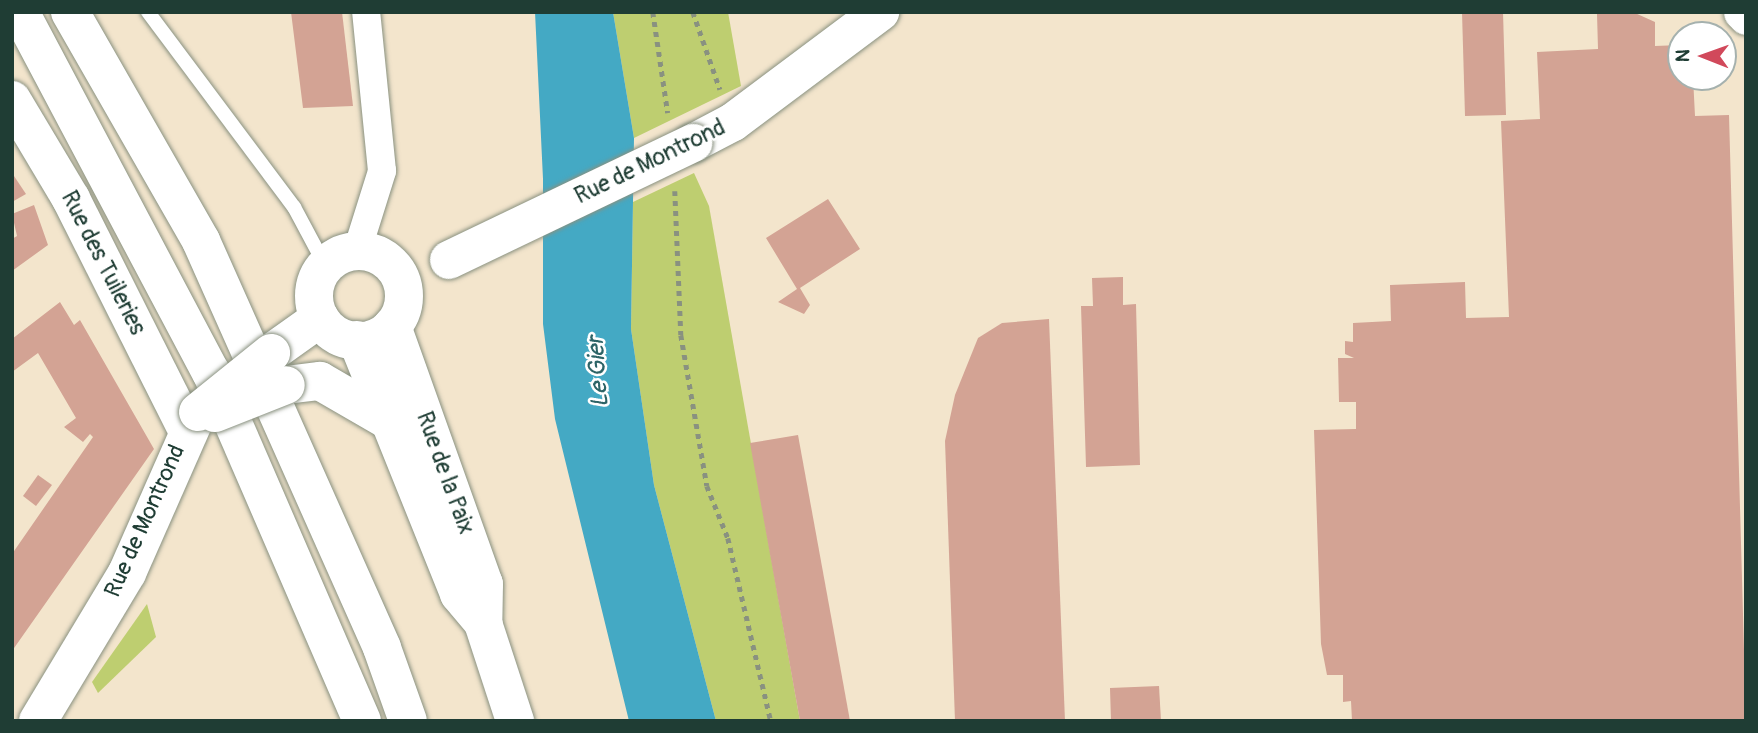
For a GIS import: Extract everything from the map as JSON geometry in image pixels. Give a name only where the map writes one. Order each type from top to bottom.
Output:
[{"type":"main road","points":[[20,12],[211,372],[362,721]]},
{"type":"main road","points":[[70,12],[201,241],[382,648],[408,721]]},
{"type":"main road","name":"Rue de Montrond","points":[[400,278],[449,260],[733,122],[880,12]]},
{"type":"main road","name":"Rue des Tuileries","points":[[12,100],[198,419]]},
{"type":"main road","points":[[341,258],[383,258],[400,278],[403,303],[392,326],[372,339],[357,340],[335,334],[320,318],[314,291],[341,258]]},
{"type":"main road","name":"Rue de Montrond","points":[[38,721],[127,573],[198,419],[279,362],[320,318]]},
{"type":"main road","name":"Rue de la Paix","points":[[392,326],[484,584],[482,623]]},
{"type":"main road","name":"Rue de la Paix","points":[[357,340],[459,594],[482,623],[514,721]]},
{"type":"main road","points":[[279,362],[320,381],[389,421]]},
{"type":"street","points":[[341,258],[382,171],[366,12]]},
{"type":"street","points":[[1741,12],[1746,17]]},
{"type":"lane","points":[[148,12],[294,206],[341,258]]},
{"type":"path","points":[[653,12],[668,113]]},
{"type":"path","points":[[693,12],[733,122]]},
{"type":"path","points":[[674,182],[681,335],[707,486],[728,538],[771,721]]},
{"type":"green space","points":[[613,12],[728,12],[741,86],[634,138]]},
{"type":"green space","points":[[694,173],[709,206],[800,721],[716,721],[654,485],[631,329],[633,202]]},
{"type":"green space","points":[[147,604],[156,637],[98,693],[92,682]]},
{"type":"water","name":"Le Gier","points":[[535,12],[613,12],[634,138],[631,329],[654,485],[716,721],[629,721],[555,419],[543,324],[543,179]]},
{"type":"building","points":[[291,12],[342,12],[353,106],[303,108]]},
{"type":"building","points":[[1462,12],[1503,12],[1506,115],[1465,116]]},
{"type":"building","points":[[1635,13],[1655,22],[1655,46],[1667,46],[1667,91],[1694,91],[1695,116],[1729,115],[1746,721],[1352,721],[1351,701],[1343,702],[1343,675],[1327,675],[1321,644],[1314,430],[1356,429],[1356,402],[1339,402],[1338,358],[1354,358],[1345,354],[1345,341],[1353,342],[1353,323],[1391,321],[1390,285],[1465,282],[1466,318],[1509,317],[1501,121],[1540,119],[1537,52],[1598,49],[1597,14]]},
{"type":"building","points":[[12,173],[26,194],[12,202]]},
{"type":"building","points":[[828,199],[860,249],[800,288],[810,305],[804,314],[778,302],[797,289],[766,238]]},
{"type":"building","points":[[34,205],[48,245],[12,271],[12,239],[17,236],[12,214]]},
{"type":"building","points":[[1123,277],[1123,305],[1136,304],[1140,465],[1086,467],[1081,306],[1093,306],[1092,278]]},
{"type":"building","points":[[60,302],[74,325],[80,320],[154,449],[12,651],[12,554],[93,437],[90,434],[83,442],[64,427],[76,418],[38,353],[12,372],[12,339]]},
{"type":"building","points":[[1049,319],[1065,721],[955,721],[945,441],[955,395],[978,338],[1002,323]]},
{"type":"building","points":[[798,435],[850,721],[800,721],[750,443]]},
{"type":"building","points":[[38,475],[52,485],[36,506],[23,496]]},
{"type":"building","points":[[1159,686],[1161,721],[1111,721],[1110,688]]}]
